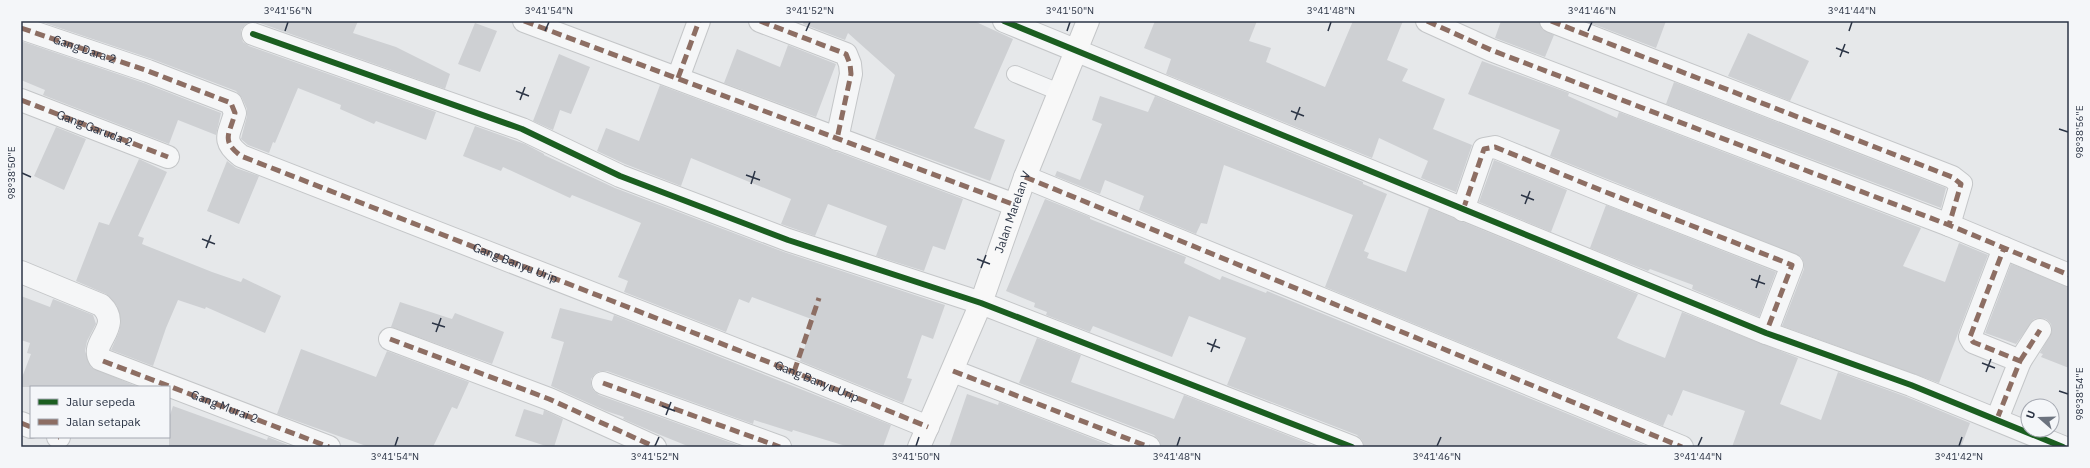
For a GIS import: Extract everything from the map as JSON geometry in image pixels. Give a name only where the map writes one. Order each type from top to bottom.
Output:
[{"type":"street","points":[[524,21],[837,139],[1015,204]]},
{"type":"street","points":[[678,78],[699,21]]},
{"type":"street","points":[[760,21],[846,54],[850,64],[851,74],[837,139]]},
{"type":"street","points":[[1004,21],[1076,52],[1766,333],[1911,385],[1997,418],[2063,447]]},
{"type":"street","name":"Jalan Marelan V","points":[[919,447],[981,303],[1025,177],[1088,21]]},
{"type":"street","points":[[1427,21],[1491,50],[1949,225],[2069,275]]},
{"type":"street","points":[[1552,21],[1952,177],[1961,184],[1949,225]]},
{"type":"street","name":"Gang Dara 2","points":[[21,28],[148,71]]},
{"type":"street","points":[[253,34],[522,129],[620,176],[788,240],[981,303],[1352,447]]},
{"type":"street","name":"Gang Banyu Urip","points":[[148,71],[231,104],[235,113],[228,133],[228,142],[232,149],[241,156],[928,427]]},
{"type":"street","name":"Gang Garuda 2","points":[[21,100],[168,157]]},
{"type":"street","points":[[1463,210],[1484,149],[1495,147],[1792,265],[1766,333]]},
{"type":"street","points":[[1025,177],[1682,447]]},
{"type":"street","points":[[2004,248],[1970,337],[1973,342],[2020,361]]},
{"type":"street","name":"Gang Murai 2","points":[[21,272],[101,305],[109,312],[110,321],[98,350],[98,356],[100,359],[329,447]]},
{"type":"street","points":[[1997,418],[2020,361],[2040,330]]},
{"type":"street","points":[[390,339],[549,399],[655,447]]},
{"type":"street","points":[[953,371],[1149,447]]},
{"type":"street","points":[[603,384],[780,447]]},
{"type":"lane","points":[[1015,74],[1059,92]]},
{"type":"building","points":[[39,21],[358,21],[353,33],[396,47],[450,74],[445,89],[257,22],[250,22],[241,30],[243,42],[249,46],[436,112],[426,140],[376,121],[374,124],[340,109],[341,105],[298,88],[275,143],[273,142],[269,153],[248,145],[241,139],[247,116],[247,109],[242,98],[236,91],[152,59]]},
{"type":"building","points":[[804,21],[974,21],[1013,39],[974,128],[1005,140],[990,181],[875,139],[895,75],[848,33],[845,40],[803,24]]},
{"type":"building","points":[[1155,21],[1257,21],[1249,41],[1271,48],[1266,62],[1325,87],[1353,21],[1403,21],[1387,60],[1408,69],[1402,81],[1445,99],[1433,129],[1472,145],[1456,192],[1421,178],[1428,161],[1379,138],[1372,158],[1166,74],[1171,59],[1144,48]]},
{"type":"building","points":[[1501,21],[1539,21],[1542,29],[1554,35],[1545,57],[1495,38]]},
{"type":"building","points":[[1585,21],[1666,21],[1656,48]]},
{"type":"building","points":[[475,23],[497,31],[480,72],[458,64]]},
{"type":"building","points":[[1748,33],[1809,61],[1790,101],[1728,76]]},
{"type":"building","points":[[21,41],[144,83],[221,113],[216,135],[178,120],[169,144],[43,95],[45,90],[21,80]]},
{"type":"building","points":[[788,45],[836,64],[816,117],[724,83],[737,49],[780,67]]},
{"type":"building","points":[[559,54],[590,67],[571,114],[560,110],[553,130],[533,121]]},
{"type":"building","points":[[1482,61],[1569,93],[1568,96],[1617,118],[1619,112],[1921,228],[1903,266],[1945,282],[1959,243],[1988,255],[1939,383],[1782,326],[1804,269],[1804,263],[1801,257],[1550,156],[1560,130],[1468,94]]},
{"type":"building","points":[[1674,82],[1946,188],[1941,208],[1666,104]]},
{"type":"building","points":[[660,85],[963,199],[945,250],[933,246],[924,271],[876,256],[887,226],[828,204],[815,236],[781,224],[791,199],[691,158],[681,186],[625,164],[597,151],[606,128],[639,141]]},
{"type":"building","points":[[1100,96],[1148,112],[1155,96],[1363,182],[1363,184],[1387,194],[1364,251],[1369,253],[1367,258],[1406,272],[1429,208],[1638,294],[1617,338],[1625,342],[1665,358],[1682,312],[1798,358],[1780,404],[1821,420],[1838,372],[1907,397],[1970,423],[1961,447],[1732,447],[1745,411],[1683,390],[1672,416],[1668,414],[1663,426],[1325,287],[1353,215],[1224,165],[1207,224],[1201,223],[1196,234],[1139,210],[1144,196],[1105,180],[1100,194],[1055,176],[1057,171],[1080,180],[1102,124],[1092,120]]},
{"type":"building","points":[[475,126],[525,144],[544,155],[615,188],[784,252],[945,305],[933,339],[922,335],[907,378],[912,379],[903,403],[800,361],[814,320],[752,297],[749,303],[739,299],[726,332],[624,292],[628,281],[618,277],[641,223],[572,195],[570,198],[503,167],[501,171],[463,156]]},
{"type":"building","points":[[56,127],[86,139],[64,190],[34,176]]},
{"type":"building","points":[[139,159],[167,172],[138,236],[144,238],[142,244],[241,282],[243,278],[281,296],[265,333],[206,307],[205,309],[178,300],[166,328],[153,366],[111,350],[119,332],[121,322],[117,306],[106,294],[76,281],[99,222],[109,225]]},
{"type":"building","points":[[1494,160],[1567,190],[1551,232],[1479,202]]},
{"type":"building","points":[[227,161],[236,168],[259,176],[239,224],[207,211]]},
{"type":"building","points":[[1045,199],[1090,217],[1090,219],[1186,257],[1184,263],[1220,280],[1222,276],[1266,293],[1267,291],[1649,447],[1364,447],[1362,440],[1357,435],[1227,385],[1246,338],[1189,316],[1172,357],[1093,326],[1090,332],[1046,315],[1047,312],[1034,307],[1035,303],[1006,291]]},
{"type":"building","points":[[1606,205],[1776,272],[1759,317],[1692,289],[1693,285],[1650,269],[1648,271],[1590,248]]},
{"type":"building","points":[[2011,264],[2069,287],[2069,368],[2041,357],[2043,354],[2040,353],[2052,331],[2051,324],[2046,319],[2034,319],[2016,344],[1985,333]]},
{"type":"building","points":[[21,296],[50,307],[53,299],[93,315],[96,324],[87,341],[85,351],[91,367],[136,386],[21,387],[21,380],[31,354],[27,353],[30,343],[21,340]]},
{"type":"building","points":[[400,302],[452,319],[455,313],[504,332],[492,364],[391,327]]},
{"type":"building","points":[[560,308],[612,321],[614,315],[891,425],[883,447],[849,447],[754,420],[753,424],[607,371],[600,371],[591,379],[591,386],[599,395],[743,447],[690,447],[623,419],[624,417],[606,411],[551,386],[564,342],[551,338]]},
{"type":"building","points":[[1037,338],[1081,355],[1071,382],[1174,419],[1184,395],[1317,447],[1161,447],[1159,440],[1154,435],[1019,383]]},
{"type":"building","points":[[301,349],[376,377],[387,351],[469,382],[457,409],[452,407],[433,447],[369,447],[277,414]]},
{"type":"building","points":[[967,394],[998,405],[999,402],[1114,447],[949,447]]},
{"type":"building","points":[[173,406],[267,440],[268,437],[293,447],[169,447],[170,415]]},
{"type":"building","points":[[524,409],[543,415],[544,410],[563,419],[554,447],[549,447],[515,436]]},
{"type":"marked path","points":[[524,21],[1015,205]]},
{"type":"marked path","points":[[678,78],[699,21]]},
{"type":"marked path","points":[[760,21],[846,54],[850,64],[851,74],[837,139]]},
{"type":"marked path","points":[[1427,21],[1491,50],[1949,225],[2069,275]]},
{"type":"marked path","points":[[1551,21],[1952,177],[1961,184],[1949,225]]},
{"type":"marked path","points":[[21,28],[148,71],[231,103],[235,113],[228,136],[230,145],[241,156],[794,372],[928,427]]},
{"type":"marked path","points":[[21,100],[168,157]]},
{"type":"marked path","points":[[1463,210],[1484,149],[1495,147],[1792,265],[1766,333]]},
{"type":"marked path","points":[[1025,177],[1682,447]]},
{"type":"marked path","points":[[1997,419],[2020,361],[1973,342],[1970,337],[2004,248]]},
{"type":"marked path","points":[[794,372],[819,298]]},
{"type":"marked path","points":[[2020,361],[2040,330]]},
{"type":"marked path","points":[[390,339],[549,399],[655,447]]},
{"type":"marked path","points":[[103,361],[169,386]]},
{"type":"marked path","points":[[953,371],[1149,447]]},
{"type":"marked path","points":[[603,383],[780,447]]},
{"type":"marked path","points":[[170,386],[329,447]]},
{"type":"marked path","points":[[21,423],[30,427]]},
{"type":"cycle path","points":[[1004,21],[1766,333],[1911,385],[2063,447]]},
{"type":"cycle path","points":[[253,34],[522,129],[620,176],[788,240],[981,303],[1352,447]]}]
